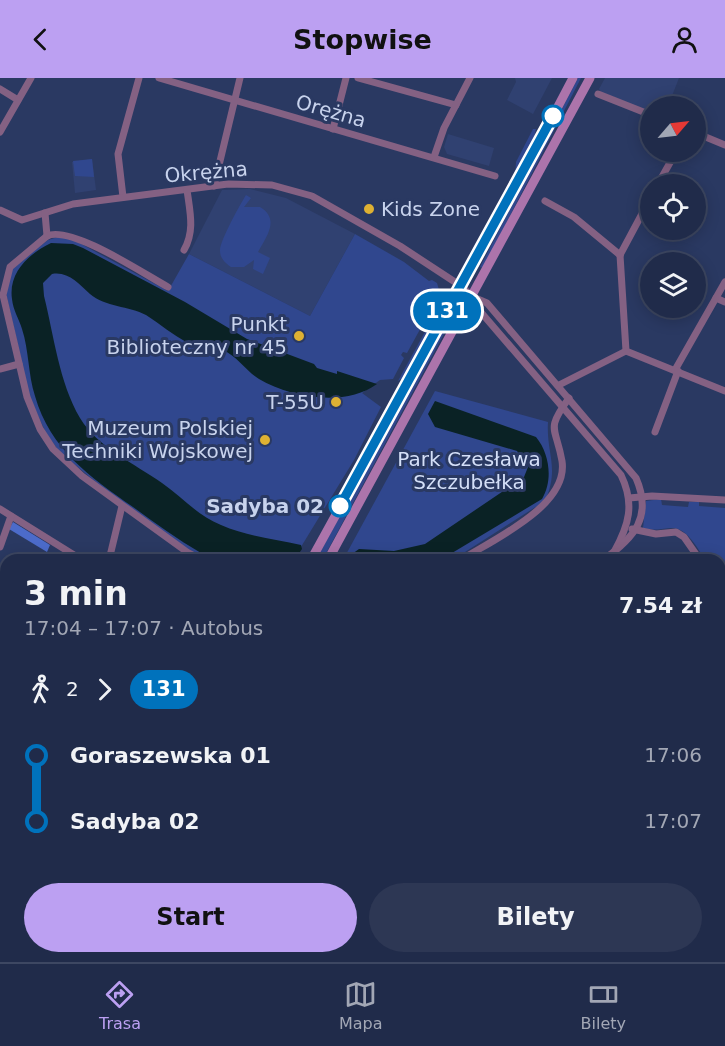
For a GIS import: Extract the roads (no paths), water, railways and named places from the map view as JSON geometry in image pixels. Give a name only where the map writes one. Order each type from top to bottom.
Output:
[{"type":"main road","points":[[314,554],[573,78]]},
{"type":"main road","points":[[331,554],[590,78]]},
{"type":"street","points":[[0,132],[31,78]]},
{"type":"street","points":[[123,197],[118,154],[140,78]]},
{"type":"street","name":"Orężna","points":[[159,78],[495,176]]},
{"type":"street","points":[[213,186],[240,78]]},
{"type":"street","points":[[333,129],[346,78]]},
{"type":"street","points":[[358,78],[456,105]]},
{"type":"street","points":[[434,158],[442,132],[470,78]]},
{"type":"street","points":[[0,89],[18,100]]},
{"type":"street","points":[[598,94],[640,111]]},
{"type":"street","points":[[706,138],[725,145]]},
{"type":"street","name":"Okrężna","points":[[0,210],[22,220],[73,204],[244,183],[272,185],[312,196],[400,246],[461,286],[473,297],[487,303],[632,471],[643,497]]},
{"type":"street","points":[[184,250],[190,241],[192,225],[187,190]]},
{"type":"street","points":[[546,201],[574,217],[620,255]]},
{"type":"street","points":[[45,213],[46,236]]},
{"type":"street","points":[[626,351],[620,255],[640,218]]},
{"type":"street","points":[[168,287],[71,236],[58,233],[46,236],[10,267],[3,288],[4,303],[31,408],[40,429],[53,449],[82,476],[191,554]]},
{"type":"street","points":[[655,432],[677,371],[725,282]]},
{"type":"street","name":"Okrężna","points":[[473,297],[478,310],[621,475],[629,498],[627,527],[615,552]]},
{"type":"street","points":[[716,298],[725,302]]},
{"type":"street","points":[[559,386],[626,351],[725,391]]},
{"type":"street","points":[[0,369],[19,364]]},
{"type":"street","points":[[470,554],[540,509],[555,493],[562,473],[562,463],[553,427],[569,398]]},
{"type":"street","points":[[612,554],[626,543],[636,529],[643,497]]},
{"type":"street","points":[[629,498],[725,500]]},
{"type":"street","points":[[110,554],[122,506]]},
{"type":"street","points":[[0,508],[72,554]]},
{"type":"street","points":[[0,547],[11,516]]},
{"type":"street","points":[[627,527],[656,534],[676,531],[684,537],[696,554]]},
{"type":"place","name":"Kids Zone","points":[[369,209]]},
{"type":"place","name":"Punkt Biblioteczny nr 45","points":[[299,336]]},
{"type":"place","name":"T-55U","points":[[336,402]]},
{"type":"place","name":"Muzeum Polskiej Techniki Wojskowej","points":[[265,440]]},
{"type":"place","name":"Sadyba 02","points":[[340,506]]},
{"type":"park label","name":"Park Czesława Szczubełka","points":[[469,470]]}]
